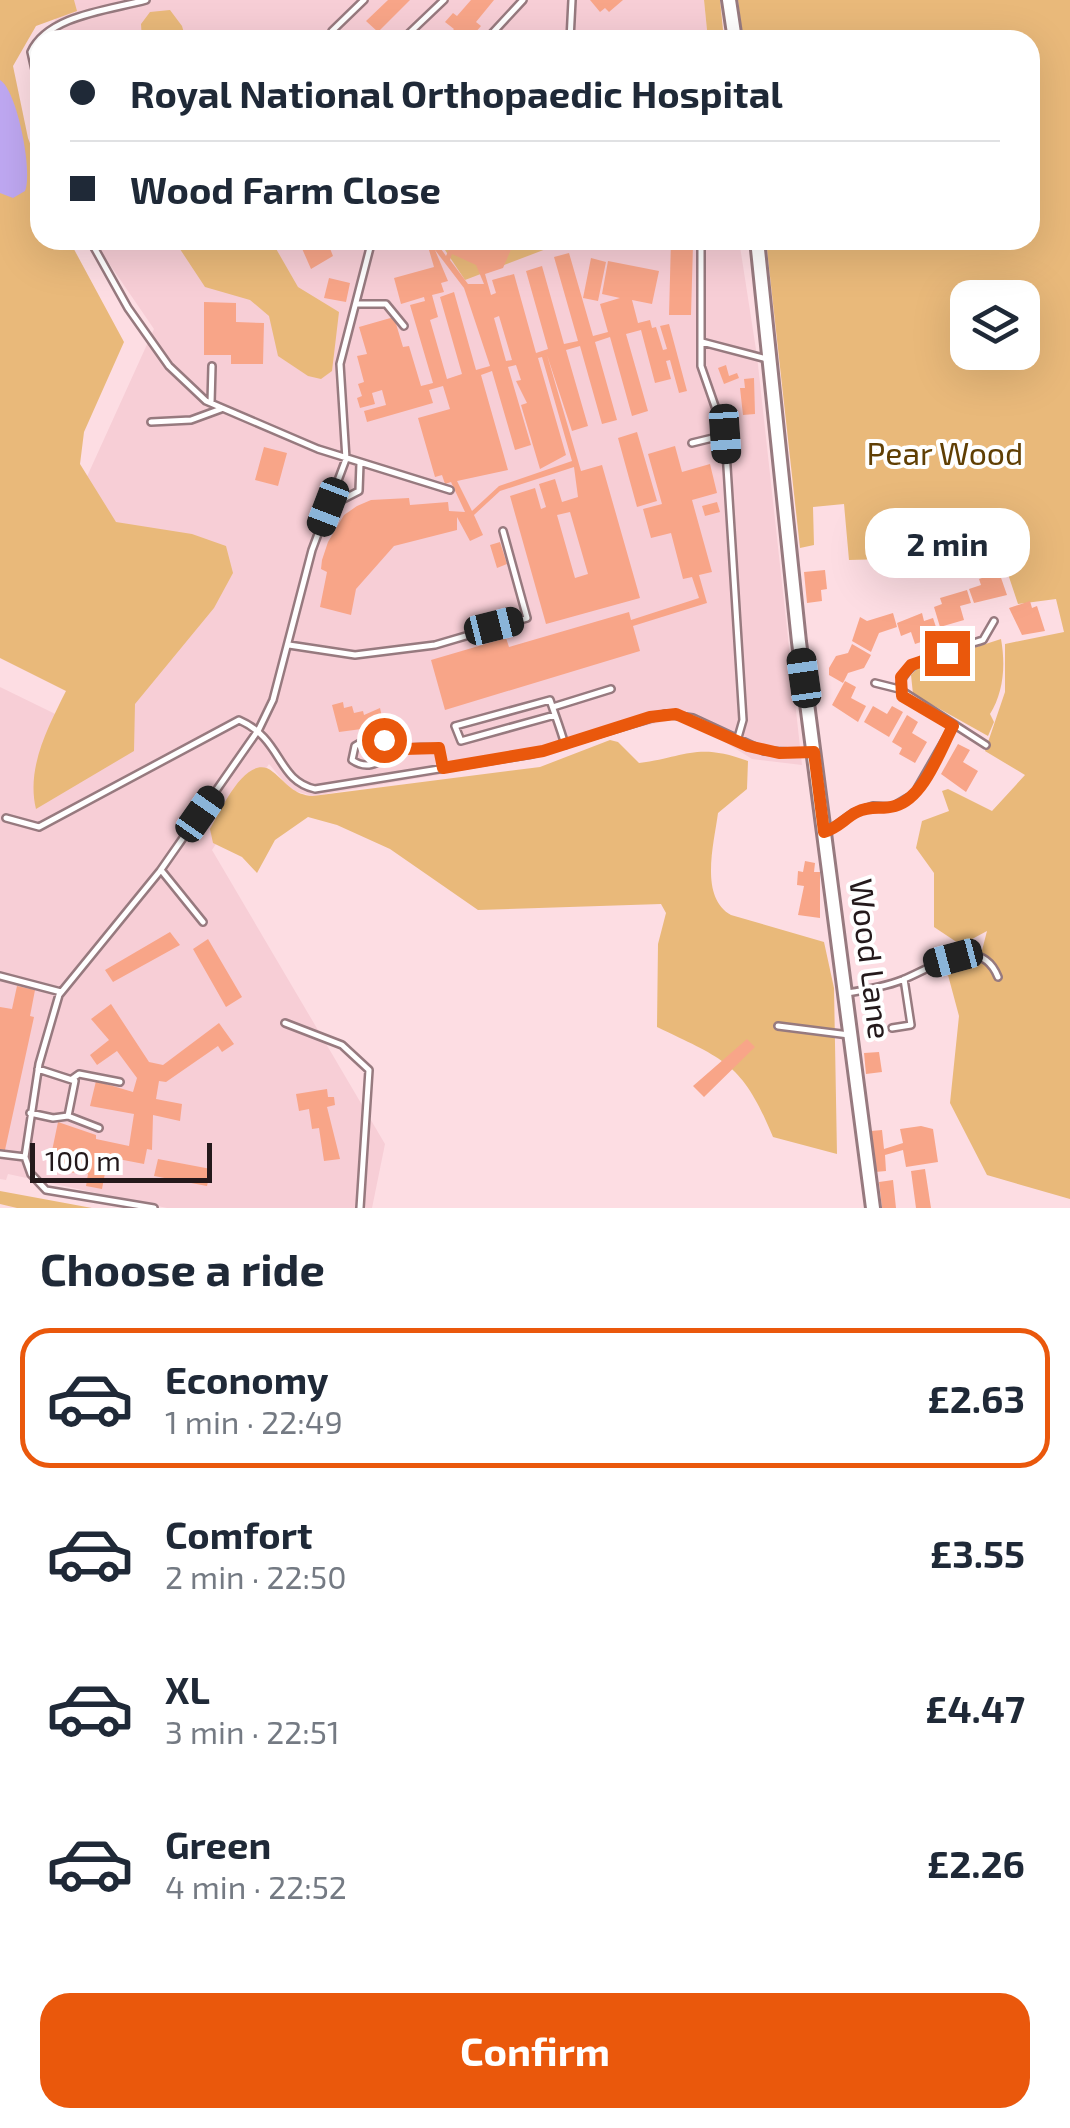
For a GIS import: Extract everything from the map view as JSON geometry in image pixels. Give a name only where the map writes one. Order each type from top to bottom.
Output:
[{"type":"street","points":[[729,0],[733,30]]},
{"type":"street","name":"Wood Lane","points":[[758,250],[814,752],[873,1208]]},
{"type":"lane","points":[[54,30],[82,17],[146,0]]},
{"type":"lane","points":[[334,30],[364,0]]},
{"type":"lane","points":[[412,30],[444,0]]},
{"type":"lane","points":[[495,30],[522,0]]},
{"type":"lane","points":[[570,30],[572,0]]},
{"type":"lane","points":[[96,250],[128,308],[169,366],[211,404],[346,459],[450,490]]},
{"type":"lane","points":[[154,1208],[46,1190],[31,1174],[25,1157],[30,1113],[51,1011],[61,992],[161,870],[259,729],[346,459],[340,364],[370,250]]},
{"type":"lane","points":[[701,250],[700,366],[725,434],[743,720],[737,741]]},
{"type":"lane","points":[[356,304],[386,304],[404,326]]},
{"type":"lane","points":[[702,342],[768,360]]},
{"type":"lane","points":[[211,404],[212,366]]},
{"type":"lane","points":[[152,422],[191,420],[221,410]]},
{"type":"lane","points":[[692,443],[725,434]]},
{"type":"lane","points":[[328,507],[360,491],[360,463]]},
{"type":"lane","points":[[289,645],[355,655],[435,644],[527,618],[503,531]]},
{"type":"lane","points":[[899,690],[901,677],[911,665],[983,640],[994,622]]},
{"type":"lane","points":[[876,683],[899,690],[986,745]]},
{"type":"lane","points":[[553,707],[456,723],[458,738],[468,740],[610,689]]},
{"type":"lane","points":[[553,707],[565,745]]},
{"type":"lane","points":[[6,818],[39,827],[239,720],[259,729],[292,778],[309,788],[334,788],[565,745],[650,717],[676,714],[737,741],[779,753],[814,752]]},
{"type":"lane","points":[[824,832],[838,828],[854,813],[873,806],[892,807],[914,794],[953,726]]},
{"type":"lane","points":[[404,749],[384,740],[368,740],[355,746],[352,760],[362,766],[404,749],[439,748],[443,768]]},
{"type":"lane","points":[[161,870],[203,922]]},
{"type":"lane","points":[[847,994],[904,979],[933,964],[972,953],[987,959],[998,978]]},
{"type":"lane","points":[[0,976],[61,992]]},
{"type":"lane","points":[[892,1028],[911,1025],[904,979]]},
{"type":"lane","points":[[285,1023],[342,1045],[369,1070],[360,1208]]},
{"type":"lane","points":[[778,1026],[852,1035]]},
{"type":"lane","points":[[38,1069],[72,1078],[79,1074],[120,1082]]},
{"type":"lane","points":[[68,1116],[72,1078]]},
{"type":"lane","points":[[30,1113],[54,1118],[68,1116],[99,1128]]},
{"type":"lane","points":[[0,1154],[25,1157]]},
{"type":"shaded area","points":[[65,0],[704,0],[707,30],[50,30]]},
{"type":"shaded area","points":[[0,80],[17,115],[27,167],[25,191],[13,198],[0,193]]},
{"type":"shaded area","points":[[100,250],[741,250],[757,356],[802,765],[752,759],[709,732],[677,719],[629,729],[544,757],[313,796],[291,790],[269,764],[212,850],[385,1144],[372,1208],[167,1208],[8,1174],[6,1180],[0,1179],[0,687],[125,748],[85,481],[154,329]]},
{"type":"green space","points":[[0,0],[74,0],[77,11],[30,30],[13,66],[30,143],[30,250],[74,250],[124,342],[84,432],[80,464],[116,522],[192,534],[226,546],[233,573],[214,608],[135,704],[134,751],[36,809],[36,763],[66,691],[0,658]]},
{"type":"green space","points":[[704,0],[720,0],[723,30],[707,30]]},
{"type":"green space","name":"Pear Wood","points":[[738,0],[1070,0],[1070,1199],[987,1175],[950,1103],[959,1016],[948,975],[979,962],[987,931],[961,945],[934,927],[934,873],[916,848],[922,821],[949,811],[942,791],[948,789],[992,811],[1025,775],[985,751],[1005,692],[1005,644],[1064,632],[1056,599],[1018,604],[1002,556],[849,560],[844,504],[813,507],[814,545],[800,548],[767,250],[1040,250],[1040,30],[742,30]]},
{"type":"green space","points":[[170,10],[183,30],[141,30],[150,12]]},
{"type":"green space","points":[[181,250],[277,250],[298,287],[339,312],[332,371],[321,379],[308,376],[278,356],[269,316],[250,300],[205,287]]},
{"type":"green space","points":[[445,250],[543,250],[465,280]]},
{"type":"green space","points":[[1001,639],[1002,679],[990,714],[994,722],[988,736],[913,694],[911,675],[921,665]]},
{"type":"green space","points":[[610,740],[618,742],[639,763],[703,752],[748,761],[747,789],[718,813],[712,883],[721,907],[731,915],[824,942],[834,988],[837,1154],[773,1137],[752,1094],[730,1067],[657,1027],[658,944],[666,913],[661,904],[478,910],[390,849],[337,825],[308,817],[275,840],[257,873],[242,857],[213,843],[210,829],[220,810],[244,776],[254,769],[263,767],[295,791],[313,796],[540,767]]},
{"type":"green space","points":[[0,1191],[92,1208],[17,1208],[0,1204]]},
{"type":"building","points":[[388,0],[410,0],[380,30],[366,21]]},
{"type":"building","points":[[471,0],[494,0],[476,22],[481,26],[478,30],[453,30],[445,22],[453,13],[457,16]]},
{"type":"building","points":[[590,0],[623,0],[609,12],[605,8],[600,12]]},
{"type":"building","points":[[303,250],[331,250],[333,256],[311,269]]},
{"type":"building","points":[[429,250],[435,250],[442,250],[446,256],[449,250],[511,250],[503,268],[485,274],[491,295],[496,293],[492,280],[514,274],[536,353],[548,349],[526,271],[542,266],[564,344],[578,341],[554,257],[569,253],[593,336],[608,332],[600,304],[620,298],[602,294],[608,261],[659,271],[652,304],[632,300],[638,323],[650,320],[663,350],[667,349],[660,326],[669,324],[687,391],[679,393],[670,360],[666,361],[671,379],[655,383],[641,330],[626,334],[648,411],[632,416],[610,337],[595,342],[617,420],[602,424],[580,346],[566,350],[588,426],[572,431],[547,355],[581,471],[602,465],[640,598],[546,624],[510,496],[535,488],[541,509],[546,507],[539,484],[555,479],[562,502],[578,497],[574,467],[500,491],[474,515],[483,535],[470,541],[457,517],[457,530],[394,546],[356,589],[351,615],[320,607],[327,572],[321,569],[322,560],[328,542],[344,515],[357,506],[371,500],[409,498],[410,505],[448,502],[449,511],[465,512],[451,482],[445,484],[442,475],[435,477],[418,418],[450,409],[443,386],[429,390],[433,403],[367,422],[364,411],[386,405],[382,390],[372,393],[375,404],[360,408],[357,398],[362,396],[358,384],[364,382],[357,356],[367,354],[359,327],[394,317],[403,347],[409,346],[421,386],[433,383],[410,305],[425,301],[424,297],[401,304],[394,278],[434,267]],"holes":[[[435,250],[464,288],[490,366],[476,370],[454,292],[440,297],[462,374],[447,379],[430,320],[438,317],[432,295],[444,292],[441,283],[448,281]],[[452,254],[476,265],[484,284],[468,284],[450,260]],[[499,316],[512,360],[506,361],[494,318]],[[542,357],[572,461],[499,486],[472,511],[457,481],[508,470],[481,375],[492,371],[515,450],[531,445],[508,367],[516,365],[521,380],[516,381],[527,403],[521,405],[540,469],[566,455],[538,358]],[[570,512],[588,574],[575,578],[557,515]]]},
{"type":"building","points":[[671,250],[693,250],[691,315],[669,315]]},
{"type":"building","points":[[591,258],[606,262],[598,301],[583,298]]},
{"type":"building","points":[[329,278],[350,283],[346,302],[324,298]]},
{"type":"building","points":[[204,302],[236,303],[236,322],[264,323],[263,364],[231,364],[231,355],[204,355]]},
{"type":"building","points":[[726,365],[729,376],[737,373],[739,378],[724,384],[718,368]]},
{"type":"building","points":[[754,378],[755,414],[743,415],[740,388],[745,388],[744,379]]},
{"type":"building","points":[[637,432],[657,501],[637,507],[618,438]]},
{"type":"building","points":[[675,446],[682,472],[710,464],[717,493],[692,500],[712,572],[699,575],[707,603],[633,626],[640,651],[445,710],[431,660],[506,638],[509,647],[629,612],[631,620],[699,598],[692,577],[683,579],[671,533],[651,538],[643,509],[662,504],[648,454]]},
{"type":"building","points":[[264,447],[287,453],[278,486],[255,480]]},
{"type":"building","points":[[717,502],[720,512],[705,516],[702,506]]},
{"type":"building","points":[[500,542],[507,564],[497,568],[490,545]]},
{"type":"building","points":[[825,570],[827,589],[821,590],[822,601],[807,603],[804,572]]},
{"type":"building","points":[[999,572],[1007,595],[974,603],[969,589],[981,585],[979,579]]},
{"type":"building","points":[[967,590],[971,603],[960,606],[964,620],[940,627],[934,607],[942,604],[940,598]]},
{"type":"building","points":[[1030,601],[1032,608],[1037,606],[1045,631],[1022,635],[1009,608]]},
{"type":"building","points":[[893,613],[897,627],[879,633],[871,652],[852,641],[860,617],[867,621]]},
{"type":"building","points":[[922,613],[924,621],[933,618],[939,636],[915,644],[911,632],[901,636],[897,623]]},
{"type":"building","points":[[852,644],[871,655],[864,668],[848,673],[843,683],[829,675],[829,668],[836,656],[848,653]]},
{"type":"building","points":[[845,681],[856,687],[851,698],[866,706],[858,722],[832,705]]},
{"type":"building","points":[[343,702],[344,708],[352,706],[354,713],[363,711],[364,715],[380,708],[384,726],[339,732],[332,705]]},
{"type":"building","points":[[873,706],[887,714],[892,706],[903,712],[889,737],[864,722]]},
{"type":"building","points":[[907,715],[918,722],[912,733],[927,742],[915,763],[899,754],[902,748],[892,742]]},
{"type":"building","points":[[958,744],[970,750],[963,762],[978,771],[966,792],[941,774]]},
{"type":"building","points":[[805,861],[815,863],[814,872],[820,872],[820,918],[798,915],[804,886],[797,885],[798,871],[803,872]]},
{"type":"building","points":[[170,932],[180,945],[113,982],[105,970]]},
{"type":"building","points":[[208,939],[242,997],[226,1007],[193,949]]},
{"type":"building","points":[[17,986],[35,990],[30,1016],[34,1017],[5,1150],[0,1149],[0,1007],[12,1009]]},
{"type":"building","points":[[111,1004],[149,1062],[163,1065],[219,1023],[234,1044],[222,1052],[218,1046],[166,1082],[159,1081],[156,1099],[182,1104],[180,1121],[153,1115],[152,1150],[147,1149],[144,1164],[108,1157],[102,1189],[86,1186],[88,1174],[48,1170],[58,1122],[96,1135],[96,1139],[129,1146],[134,1114],[90,1106],[96,1081],[133,1092],[137,1078],[117,1051],[97,1065],[90,1055],[109,1040],[91,1019]]},
{"type":"building","points":[[878,1018],[880,1040],[868,1041],[866,1020]]},
{"type":"building","points":[[747,1039],[755,1047],[704,1097],[693,1086]]},
{"type":"building","points":[[879,1052],[882,1072],[866,1074],[864,1053]]},
{"type":"building","points":[[327,1089],[328,1097],[334,1097],[335,1105],[327,1107],[340,1159],[324,1161],[319,1128],[312,1129],[309,1109],[299,1111],[296,1094]]},
{"type":"building","points":[[900,1129],[933,1129],[938,1162],[906,1167],[903,1150],[885,1155],[886,1171],[875,1172],[871,1131],[882,1130],[884,1149],[903,1143]]},
{"type":"building","points":[[158,1159],[211,1169],[207,1186],[154,1176]]},
{"type":"building","points":[[925,1169],[931,1208],[916,1208],[911,1171]]},
{"type":"building","points":[[893,1180],[896,1208],[882,1208],[879,1182]]},
{"type":"route","points":[[384,740],[404,749],[439,748],[443,768],[543,751],[650,717],[686,716],[748,746],[779,753],[814,752],[824,832],[838,828],[854,813],[873,806],[902,804],[925,778],[953,726],[902,696],[901,677],[911,665],[947,653]]}]
